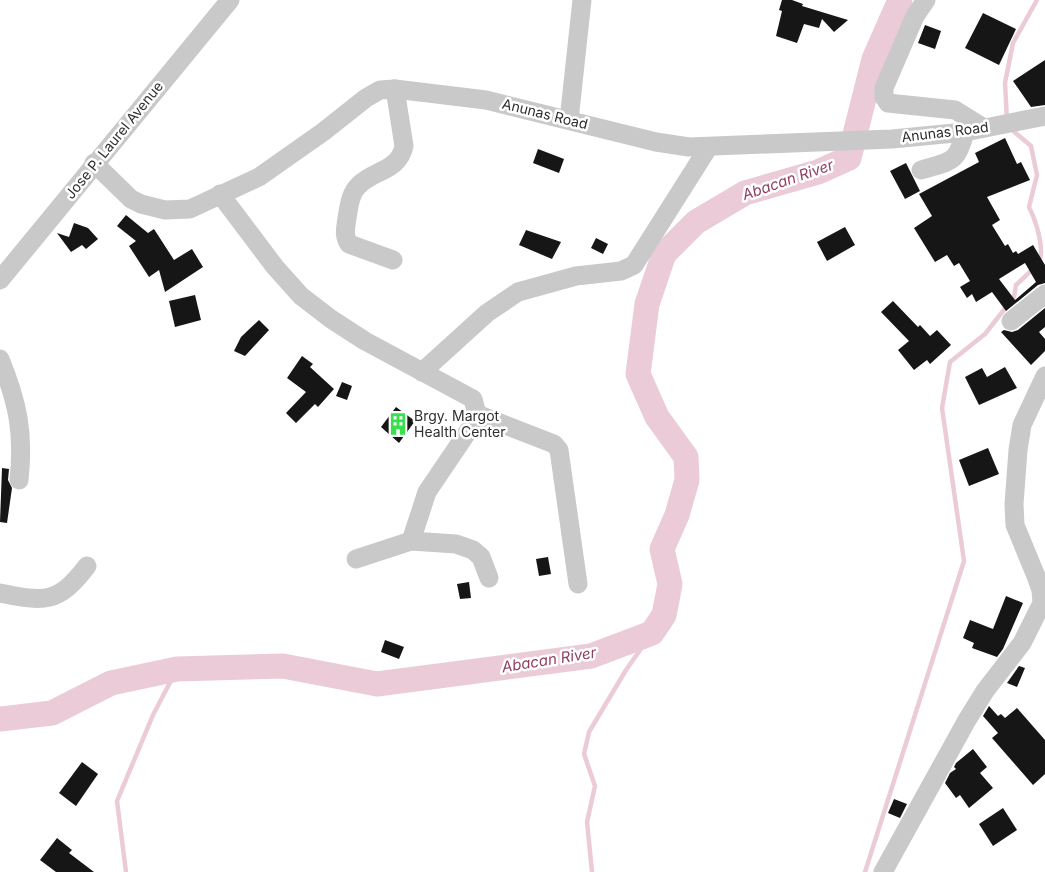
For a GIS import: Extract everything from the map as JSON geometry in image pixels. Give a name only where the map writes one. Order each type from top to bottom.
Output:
[{"type":"street","name":"Jose P. Laurel Avenue","points":[[0,280],[94,163],[230,0]]},
{"type":"street","points":[[569,120],[582,0]]},
{"type":"street","points":[[926,0],[915,16],[884,88],[884,97],[888,103],[955,110],[987,128]]},
{"type":"street","name":"Anunas Road","points":[[94,163],[131,199],[151,208],[177,211],[190,209],[241,186],[276,166],[373,94],[380,90],[395,89],[486,100],[672,146],[708,148],[892,139],[965,132],[1045,116]]},
{"type":"street","points":[[393,260],[349,244],[345,232],[350,202],[359,185],[392,166],[402,155],[404,146],[395,89]]},
{"type":"street","points":[[921,170],[955,158],[962,147],[965,132]]},
{"type":"street","points":[[422,372],[487,313],[518,292],[576,276],[621,271],[634,265],[708,148]]},
{"type":"street","points":[[220,194],[275,267],[301,296],[331,319],[422,372],[473,399],[477,414],[475,422],[427,492],[411,541]]},
{"type":"street","points":[[1011,321],[1045,294]]},
{"type":"street","points":[[0,360],[5,384],[21,428],[22,449],[19,480]]},
{"type":"street","points":[[883,872],[967,720],[985,691],[1022,643],[1042,603],[1041,590],[1015,525],[1014,504],[1022,425],[1045,376]]},
{"type":"street","points":[[477,414],[554,444],[559,450],[578,584]]},
{"type":"street","points":[[356,559],[411,541],[456,544],[473,550],[481,556],[489,578]]},
{"type":"street","points":[[0,593],[44,599],[60,594],[74,583],[87,566]]},
{"type":"building","points":[[782,0],[792,0],[803,4],[802,6],[848,20],[834,32],[822,19],[819,28],[804,24],[797,43],[776,36],[782,11],[779,10]]},
{"type":"building","points":[[983,13],[1016,29],[999,65],[965,48]]},
{"type":"building","points":[[925,25],[941,31],[935,49],[918,43]]},
{"type":"building","points":[[1045,60],[1045,105],[1031,107],[1013,81]]},
{"type":"building","points":[[1005,138],[1017,164],[1021,162],[1030,180],[987,197],[1000,220],[992,225],[1005,246],[1008,244],[1013,253],[1016,251],[1018,254],[1033,245],[1045,265],[1045,283],[1038,285],[1006,311],[992,292],[976,302],[972,294],[967,298],[960,287],[970,281],[959,263],[954,266],[947,255],[935,262],[914,228],[932,216],[919,194],[979,162],[975,153]],"holes":[[[1025,263],[1036,282],[1015,300],[999,279]]]},
{"type":"building","points":[[538,149],[564,159],[559,173],[533,163]]},
{"type":"building","points":[[906,163],[920,191],[905,199],[890,171]]},
{"type":"building","points":[[126,215],[148,233],[154,229],[174,260],[192,249],[203,267],[165,292],[159,270],[149,277],[129,246],[136,241],[117,226]]},
{"type":"building","points":[[74,223],[88,228],[98,239],[86,249],[82,245],[71,252],[57,233],[69,237]]},
{"type":"building","points":[[845,227],[855,245],[827,261],[817,242]]},
{"type":"building","points":[[526,230],[561,242],[552,259],[519,245]]},
{"type":"building","points":[[596,238],[608,244],[603,254],[591,248]]},
{"type":"building","points":[[195,295],[201,320],[175,327],[169,301]]},
{"type":"building","points":[[893,301],[918,327],[920,325],[930,336],[937,330],[951,345],[930,364],[927,360],[914,370],[898,350],[909,341],[881,312]]},
{"type":"building","points":[[1045,308],[1045,327],[1039,332],[1045,339],[1045,351],[1031,365],[1001,332],[1004,330],[1012,332],[1018,330]]},
{"type":"building","points":[[259,320],[269,330],[245,356],[234,351],[241,337]]},
{"type":"building","points":[[302,356],[313,364],[310,367],[334,389],[318,407],[315,404],[296,423],[286,413],[306,392],[287,378]]},
{"type":"building","points":[[1005,367],[1017,388],[979,405],[965,377],[982,368],[987,377]]},
{"type":"building","points":[[342,382],[352,386],[347,400],[336,396]]},
{"type":"building","name":"Brgy. Margot Health Center","points":[[396,407],[415,421],[399,443],[381,427]]},
{"type":"building","points":[[988,448],[999,474],[969,486],[959,460]]},
{"type":"building","points":[[2,468],[9,469],[8,480],[12,488],[7,523],[0,522]]},
{"type":"building","points":[[548,557],[551,574],[539,576],[536,559]]},
{"type":"building","points":[[469,582],[471,598],[460,599],[457,584]]},
{"type":"building","points":[[1006,596],[1023,603],[1003,649],[997,657],[972,648],[974,643],[963,638],[970,620],[993,629]]},
{"type":"building","points":[[385,640],[404,647],[399,659],[381,652]]},
{"type":"building","points":[[1019,666],[1025,668],[1017,687],[1007,683]]},
{"type":"building","points":[[989,706],[998,716],[1001,714],[1005,718],[1017,708],[1045,740],[1045,774],[1033,785],[992,738],[998,733],[983,716]]},
{"type":"building","points":[[973,749],[987,767],[980,773],[993,788],[969,808],[960,795],[956,798],[945,783],[950,773],[956,769],[954,767],[956,763]]},
{"type":"building","points":[[82,762],[98,774],[76,806],[59,793]]},
{"type":"building","points":[[894,799],[907,804],[900,818],[888,813]]},
{"type":"building","points":[[1003,808],[1017,830],[993,846],[979,824]]},
{"type":"building","points":[[57,838],[72,850],[69,853],[94,872],[56,872],[40,860]]},
{"type":"waterway","name":"Abacan River","points":[[0,719],[52,713],[111,683],[177,669],[283,666],[377,684],[591,656],[652,633],[664,615],[670,584],[662,549],[677,515],[687,480],[686,457],[657,417],[638,374],[647,304],[664,254],[696,222],[745,193],[818,172],[849,158],[874,59],[900,0]]},
{"type":"waterway","points":[[1007,120],[1005,83],[1013,43],[1037,0]]},
{"type":"waterway","points":[[1011,129],[1031,146],[1037,175],[1029,207],[1037,227],[1040,243],[1041,256],[1039,262]]},
{"type":"waterway","points":[[865,872],[964,561],[942,408],[950,362],[985,334],[1014,297],[1016,285],[1034,268]]},
{"type":"waterway","points":[[592,872],[587,822],[595,786],[584,754],[589,732],[626,670],[652,633]]},
{"type":"waterway","points":[[126,872],[117,801],[153,715],[177,669]]},
{"type":"place","name":"Brgy. Margot Health Center","points":[[398,424]]}]
